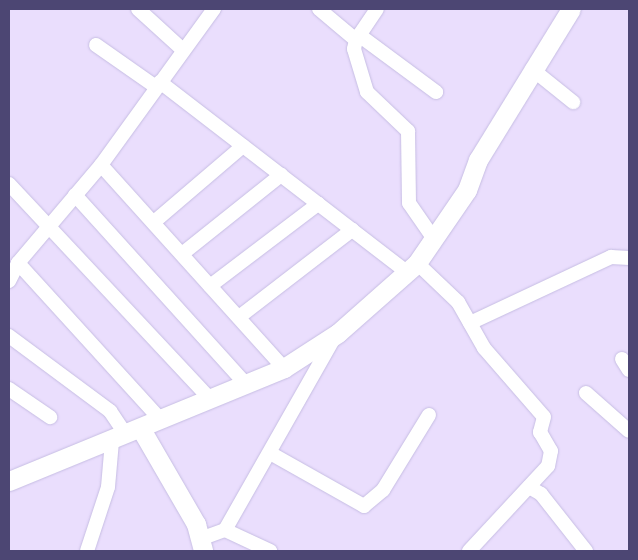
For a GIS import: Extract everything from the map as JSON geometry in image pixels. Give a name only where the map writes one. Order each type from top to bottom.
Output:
[{"type":"main road","points":[[9,481],[126,435],[284,368],[338,333],[412,268],[434,238],[467,190],[478,160],[567,10]]},
{"type":"main road","points":[[126,435],[196,524],[202,545]]},
{"type":"street","points":[[138,9],[183,50]]},
{"type":"street","points":[[161,420],[12,271],[102,165],[214,9]]},
{"type":"street","points":[[319,9],[436,92]]},
{"type":"street","points":[[377,9],[358,38],[354,49],[367,92],[408,131],[409,203],[434,238]]},
{"type":"street","points":[[96,45],[158,85],[243,146],[352,230],[412,268],[458,302],[484,348],[544,417],[540,432],[551,451],[548,466],[469,551]]},
{"type":"street","points":[[532,70],[573,102]]},
{"type":"street","points":[[154,222],[243,146]]},
{"type":"street","points":[[102,165],[284,368]]},
{"type":"street","points":[[182,254],[280,175]]},
{"type":"street","points":[[9,184],[210,400]]},
{"type":"street","points":[[75,195],[246,384]]},
{"type":"street","points":[[210,286],[318,204]]},
{"type":"street","points":[[239,317],[352,230]]},
{"type":"street","points":[[470,322],[611,257],[629,258]]},
{"type":"street","points":[[202,545],[225,530],[338,333]]},
{"type":"street","points":[[9,336],[110,411],[126,435],[87,551]]},
{"type":"street","points":[[9,389],[50,416]]},
{"type":"street","points":[[586,393],[629,430]]},
{"type":"street","points":[[270,453],[364,506],[383,490],[429,415]]},
{"type":"street","points":[[529,487],[541,494],[586,551]]},
{"type":"street","points":[[225,530],[270,551]]}]
